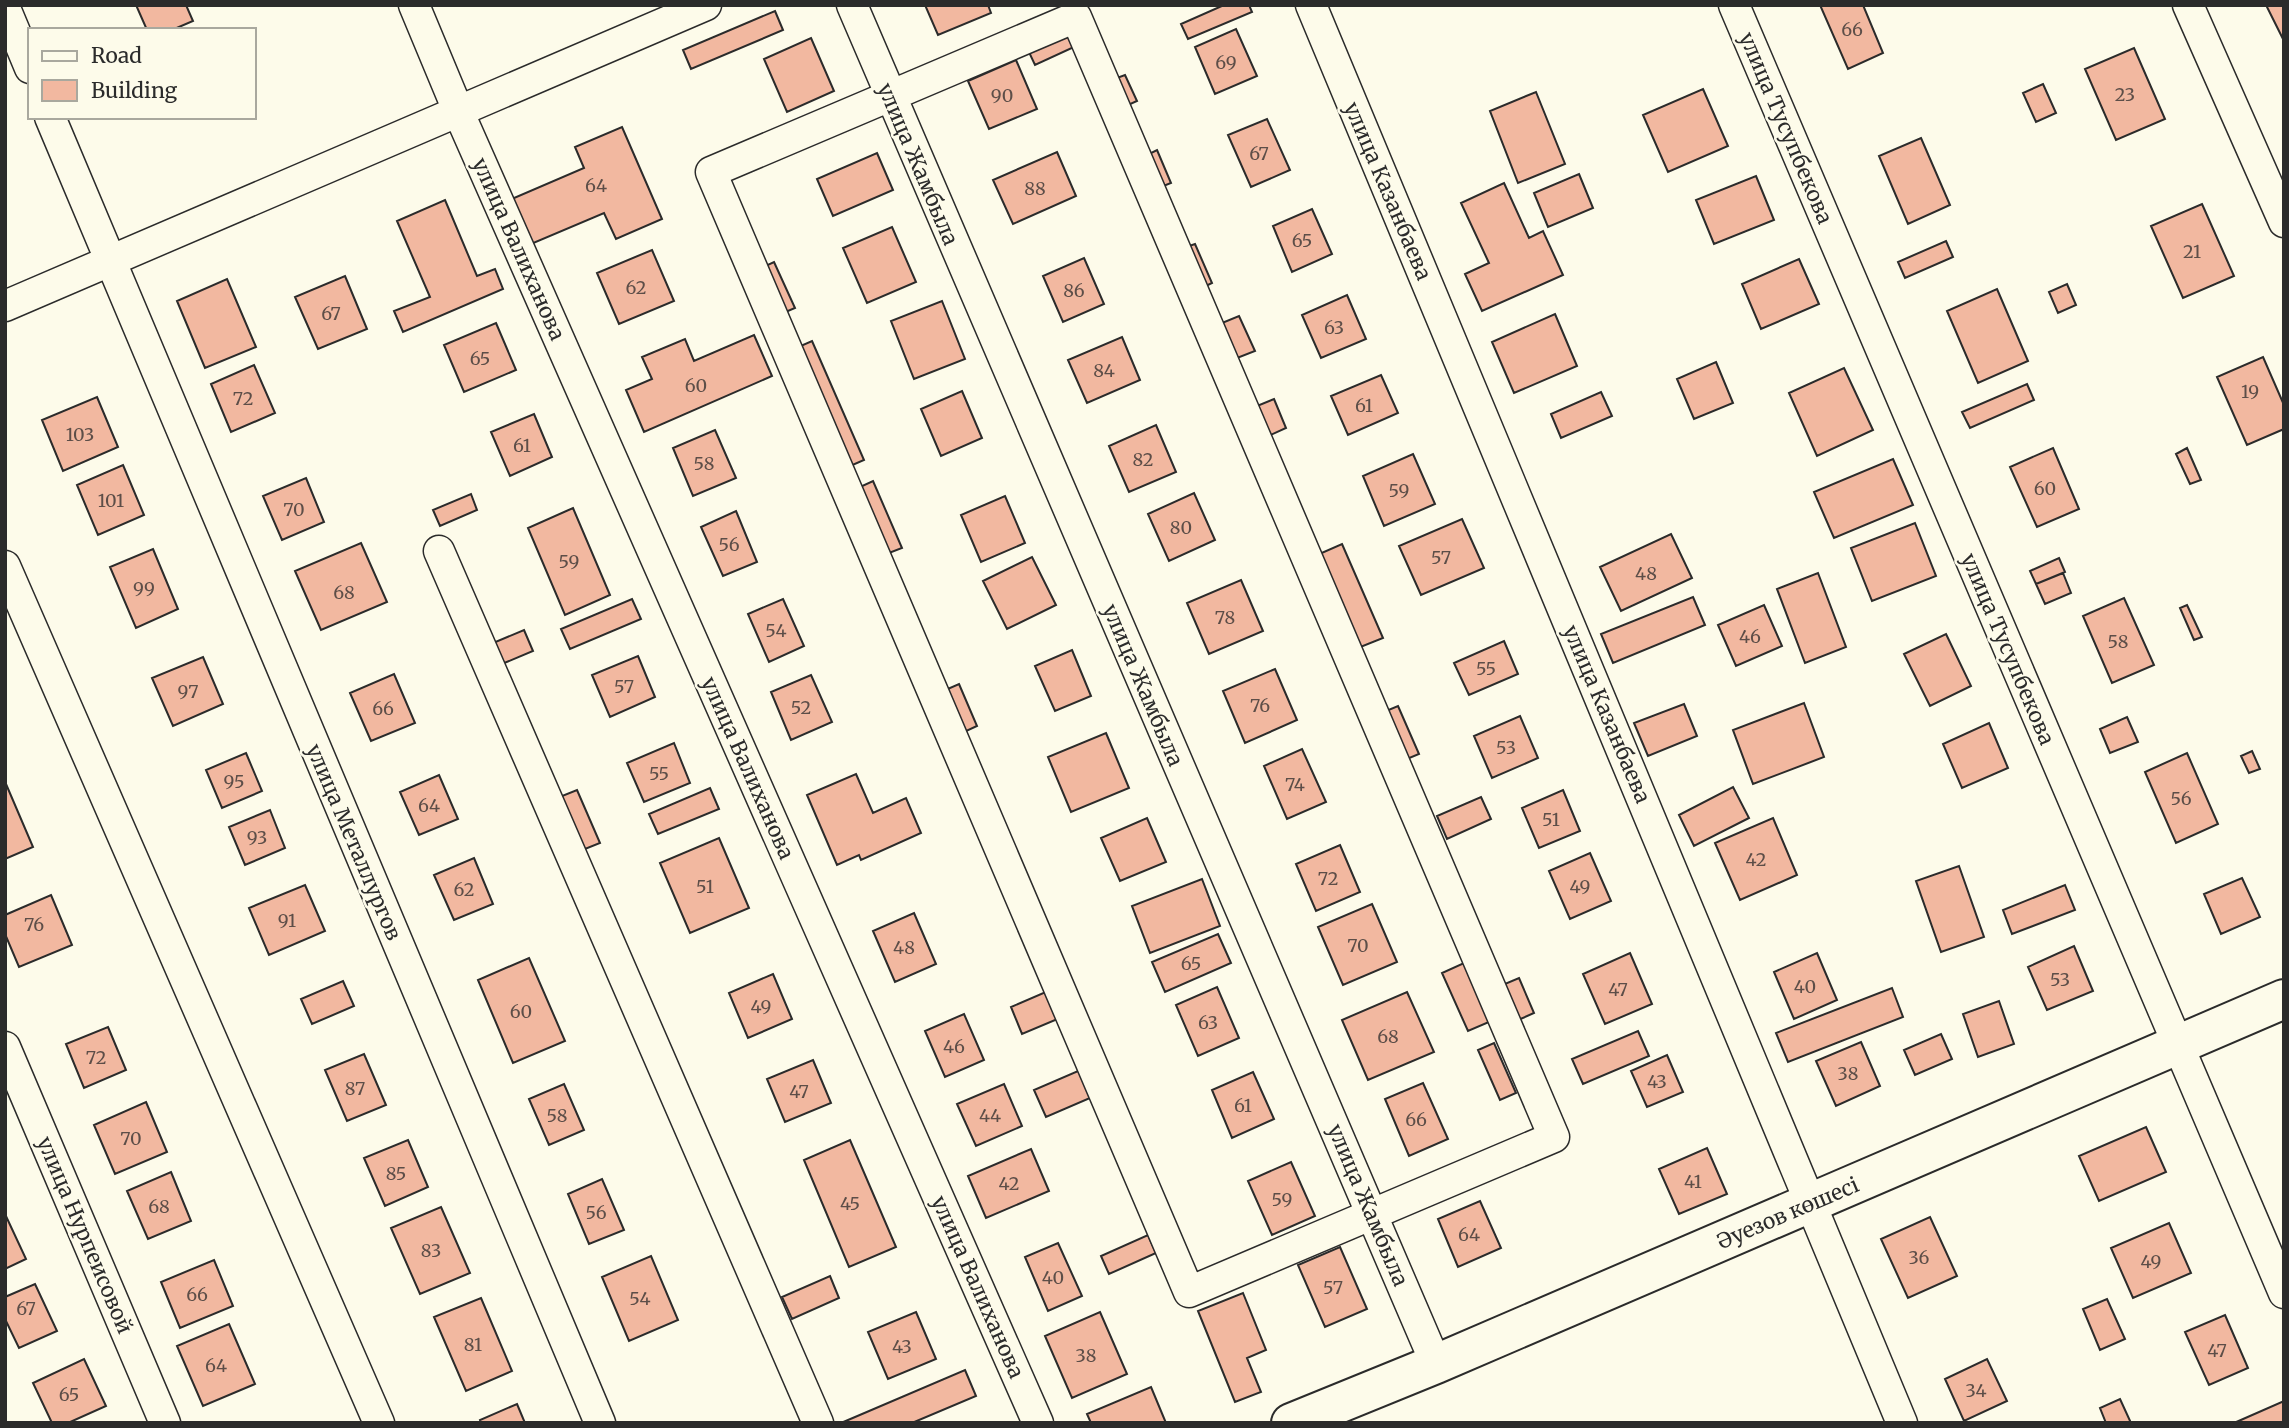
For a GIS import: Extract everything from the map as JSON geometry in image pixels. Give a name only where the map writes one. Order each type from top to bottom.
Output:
[{"type":"main road","name":"Әуезов көшесі","points":[[1291,1423],[1436,1364],[2284,999]]},
{"type":"street","name":"улица Валиханова","points":[[414,5],[459,113],[1038,1423]]},
{"type":"street","points":[[5,306],[706,5]]},
{"type":"street","name":"улица Жамбыла","points":[[852,5],[1436,1364]]},
{"type":"street","name":"улица Казанбаева","points":[[1311,5],[1902,1423]]},
{"type":"street","name":"улица Тусупбекова","points":[[1734,5],[2284,1293]]},
{"type":"street","points":[[2188,5],[2284,222]]},
{"type":"street","points":[[5,8],[28,63]]},
{"type":"street","points":[[1076,17],[1553,1137],[1372,1214],[1189,1292],[711,172],[1076,17]]},
{"type":"street","name":"улица Металлургов","points":[[51,119],[600,1423]]},
{"type":"street","points":[[439,551],[818,1423]]},
{"type":"street","points":[[5,566],[379,1423]]},
{"type":"street","name":"улица Нурпеисовой","points":[[5,1047],[165,1423]]},
{"type":"building","points":[[136,5],[186,5],[193,21],[177,28],[146,28]]},
{"type":"building","points":[[925,5],[988,5],[991,13],[938,35]]},
{"type":"building","points":[[1224,5],[1249,5],[1252,12],[1188,39],[1181,24]]},
{"type":"building","points":[[1820,5],[1863,5],[1883,53],[1848,69]]},
{"type":"building","points":[[2266,5],[2284,5],[2284,41]]},
{"type":"building","points":[[775,11],[783,30],[691,69],[683,50]]},
{"type":"building","points":[[1236,29],[1257,76],[1215,94],[1195,47]]},
{"type":"building","points":[[1068,33],[1074,47],[1035,65],[1028,50]]},
{"type":"building","points":[[811,38],[834,91],[787,112],[764,59]]},
{"type":"building","points":[[2134,48],[2165,119],[2116,140],[2085,69]]},
{"type":"building","points":[[1016,60],[1037,109],[989,129],[968,81]]},
{"type":"building","points":[[1125,75],[1137,101],[1126,106],[1114,79]]},
{"type":"building","points":[[2043,84],[2056,113],[2036,122],[2023,93]]},
{"type":"building","points":[[1703,89],[1728,146],[1668,172],[1643,115]]},
{"type":"building","points":[[1536,92],[1565,164],[1518,183],[1490,111]]},
{"type":"building","points":[[1267,119],[1290,170],[1251,187],[1228,135]]},
{"type":"building","points":[[622,127],[662,219],[616,239],[604,213],[524,247],[505,202],[584,168],[575,147]]},
{"type":"building","points":[[1921,138],[1950,205],[1908,224],[1879,156]]},
{"type":"building","points":[[1157,150],[1171,183],[1161,187],[1147,155]]},
{"type":"building","points":[[1057,152],[1076,196],[1013,224],[993,180]]},
{"type":"building","points":[[877,153],[893,190],[833,216],[817,179]]},
{"type":"building","points":[[1579,174],[1593,208],[1548,227],[1534,193]]},
{"type":"building","points":[[1756,176],[1774,220],[1714,244],[1696,200]]},
{"type":"building","points":[[1504,183],[1529,238],[1543,231],[1563,275],[1482,311],[1465,274],[1489,263],[1461,203]]},
{"type":"building","points":[[445,200],[477,276],[495,269],[503,289],[403,332],[394,311],[430,297],[397,221]]},
{"type":"building","points":[[2202,204],[2234,276],[2183,298],[2151,226]]},
{"type":"building","points":[[1312,209],[1332,254],[1292,272],[1273,226]]},
{"type":"building","points":[[892,227],[916,282],[867,303],[843,248]]},
{"type":"building","points":[[1946,241],[1953,257],[1905,278],[1898,262]]},
{"type":"building","points":[[1195,244],[1212,283],[1204,287],[1186,247]]},
{"type":"building","points":[[652,250],[674,301],[619,324],[597,273]]},
{"type":"building","points":[[1084,258],[1104,304],[1063,322],[1043,276]]},
{"type":"building","points":[[1799,259],[1819,304],[1761,329],[1742,284]]},
{"type":"building","points":[[774,262],[795,308],[781,314],[761,268]]},
{"type":"building","points":[[345,276],[367,329],[318,349],[295,297]]},
{"type":"building","points":[[227,279],[256,347],[205,368],[177,301]]},
{"type":"building","points":[[2067,284],[2076,305],[2058,313],[2049,292]]},
{"type":"building","points":[[1997,289],[2028,361],[1978,383],[1947,311]]},
{"type":"building","points":[[1347,295],[1366,339],[1321,358],[1302,315]]},
{"type":"building","points":[[942,301],[965,359],[914,379],[891,321]]},
{"type":"building","points":[[1555,314],[1577,366],[1514,393],[1492,342]]},
{"type":"building","points":[[1239,316],[1255,351],[1232,360],[1217,325]]},
{"type":"building","points":[[496,323],[516,370],[464,392],[444,345]]},
{"type":"building","points":[[754,335],[772,376],[644,432],[626,390],[652,379],[642,357],[685,339],[694,361]]},
{"type":"building","points":[[1122,337],[1140,380],[1087,403],[1068,360]]},
{"type":"building","points":[[812,341],[864,460],[848,467],[796,348]]},
{"type":"building","points":[[2263,357],[2284,405],[2284,429],[2247,445],[2217,377]]},
{"type":"building","points":[[1716,362],[1733,403],[1694,419],[1677,379]]},
{"type":"building","points":[[254,365],[275,413],[231,432],[211,384]]},
{"type":"building","points":[[1844,368],[1873,430],[1817,456],[1789,393]]},
{"type":"building","points":[[1381,375],[1398,413],[1348,435],[1331,396]]},
{"type":"building","points":[[2027,384],[2034,400],[1970,428],[1962,412]]},
{"type":"building","points":[[962,391],[982,438],[941,456],[921,409]]},
{"type":"building","points":[[1601,392],[1612,416],[1561,438],[1551,414]]},
{"type":"building","points":[[97,397],[118,447],[63,471],[42,420]]},
{"type":"building","points":[[1274,399],[1286,428],[1264,438],[1252,408]]},
{"type":"building","points":[[534,414],[552,457],[510,476],[491,432]]},
{"type":"building","points":[[1156,425],[1176,472],[1129,492],[1109,446]]},
{"type":"building","points":[[715,430],[736,478],[693,496],[673,448]]},
{"type":"building","points":[[2053,448],[2079,509],[2037,527],[2010,467]]},
{"type":"building","points":[[2187,448],[2201,480],[2190,484],[2176,454]]},
{"type":"building","points":[[1413,454],[1435,504],[1384,526],[1363,476]]},
{"type":"building","points":[[1893,459],[1913,505],[1834,538],[1814,492]]},
{"type":"building","points":[[123,465],[144,515],[98,535],[77,485]]},
{"type":"building","points":[[306,478],[324,522],[282,540],[263,496]]},
{"type":"building","points":[[873,481],[902,548],[889,553],[860,487]]},
{"type":"building","points":[[1194,493],[1215,540],[1169,561],[1148,514]]},
{"type":"building","points":[[471,494],[477,510],[440,526],[433,510]]},
{"type":"building","points":[[1005,496],[1025,543],[981,562],[961,515]]},
{"type":"building","points":[[573,508],[610,595],[565,615],[528,528]]},
{"type":"building","points":[[736,511],[757,562],[723,576],[701,527]]},
{"type":"building","points":[[1462,519],[1484,568],[1421,595],[1399,546]]},
{"type":"building","points":[[1915,523],[1936,576],[1872,601],[1851,548]]},
{"type":"building","points":[[1671,534],[1692,578],[1621,611],[1600,567]]},
{"type":"building","points":[[361,543],[387,602],[321,630],[295,571]]},
{"type":"building","points":[[1342,544],[1383,638],[1358,648],[1317,555]]},
{"type":"building","points":[[153,549],[178,609],[136,628],[110,567]]},
{"type":"building","points":[[1032,557],[1056,605],[1007,629],[983,581]]},
{"type":"building","points":[[2059,558],[2065,572],[2036,584],[2030,571]]},
{"type":"building","points":[[1818,573],[1846,647],[1805,663],[1777,589]]},
{"type":"building","points":[[2063,573],[2071,593],[2045,604],[2036,584]]},
{"type":"building","points":[[1241,580],[1263,631],[1209,654],[1187,603]]},
{"type":"building","points":[[1693,597],[1705,625],[1613,663],[1601,634]]},
{"type":"building","points":[[2124,598],[2154,665],[2112,683],[2083,616]]},
{"type":"building","points":[[632,599],[641,619],[570,649],[561,629]]},
{"type":"building","points":[[783,599],[804,646],[769,662],[748,614]]},
{"type":"building","points":[[1764,605],[1782,646],[1736,666],[1718,625]]},
{"type":"building","points":[[2187,605],[2202,637],[2194,640],[2180,608]]},
{"type":"building","points":[[524,630],[533,651],[502,664],[493,643]]},
{"type":"building","points":[[1946,634],[1971,686],[1930,706],[1904,654]]},
{"type":"building","points":[[1504,641],[1518,674],[1469,695],[1454,663]]},
{"type":"building","points":[[1072,650],[1091,696],[1055,711],[1035,666]]},
{"type":"building","points":[[638,656],[655,697],[610,717],[592,675]]},
{"type":"building","points":[[203,657],[223,704],[173,726],[152,678]]},
{"type":"building","points":[[1275,669],[1297,720],[1245,743],[1223,691]]},
{"type":"building","points":[[394,674],[415,723],[371,741],[350,693]]},
{"type":"building","points":[[811,675],[832,722],[791,740],[771,692]]},
{"type":"building","points":[[959,684],[977,726],[962,733],[943,691]]},
{"type":"building","points":[[1804,703],[1824,757],[1753,784],[1733,730]]},
{"type":"building","points":[[1684,704],[1697,736],[1648,756],[1634,723]]},
{"type":"building","points":[[1398,706],[1419,754],[1407,759],[1386,711]]},
{"type":"building","points":[[1520,716],[1538,758],[1492,778],[1474,736]]},
{"type":"building","points":[[2127,717],[2138,742],[2110,753],[2100,729]]},
{"type":"building","points":[[1989,723],[2008,768],[1962,788],[1943,744]]},
{"type":"building","points":[[1106,733],[1129,788],[1071,812],[1048,757]]},
{"type":"building","points":[[674,743],[690,783],[644,802],[627,763]]},
{"type":"building","points":[[1302,749],[1326,802],[1287,819],[1264,766]]},
{"type":"building","points":[[2252,751],[2260,769],[2249,773],[2241,756]]},
{"type":"building","points":[[246,753],[262,791],[222,808],[206,770]]},
{"type":"building","points":[[2187,753],[2218,824],[2176,843],[2145,772]]},
{"type":"building","points":[[856,774],[873,813],[906,798],[921,833],[861,860],[859,855],[837,865],[807,795]]},
{"type":"building","points":[[439,775],[458,819],[419,835],[400,792]]},
{"type":"building","points":[[5,785],[33,847],[5,859]]},
{"type":"building","points":[[1733,787],[1749,818],[1694,846],[1679,815]]},
{"type":"building","points":[[710,788],[719,809],[658,834],[649,814]]},
{"type":"building","points":[[577,790],[600,843],[580,851],[557,798]]},
{"type":"building","points":[[1563,790],[1580,831],[1539,848],[1522,808]]},
{"type":"building","points":[[1481,797],[1491,819],[1447,839],[1437,816]]},
{"type":"building","points":[[270,810],[285,848],[245,865],[229,827]]},
{"type":"building","points":[[1147,818],[1166,862],[1120,881],[1101,838]]},
{"type":"building","points":[[1773,818],[1797,875],[1740,900],[1715,843]]},
{"type":"building","points":[[719,838],[749,908],[690,933],[660,863]]},
{"type":"building","points":[[1340,845],[1360,892],[1316,911],[1296,864]]},
{"type":"building","points":[[1590,853],[1611,901],[1570,919],[1549,871]]},
{"type":"building","points":[[474,858],[493,904],[454,920],[434,875]]},
{"type":"building","points":[[1959,866],[1984,937],[1941,952],[1916,881]]},
{"type":"building","points":[[2242,878],[2260,917],[2221,934],[2204,894]]},
{"type":"building","points":[[1202,879],[1220,926],[1150,953],[1132,906]]},
{"type":"building","points":[[305,885],[325,931],[269,955],[249,908]]},
{"type":"building","points":[[2065,885],[2075,910],[2012,934],[2003,910]]},
{"type":"building","points":[[51,895],[72,945],[19,967],[5,934],[5,915]]},
{"type":"building","points":[[1372,904],[1397,962],[1343,985],[1318,927]]},
{"type":"building","points":[[914,913],[936,964],[895,982],[873,931]]},
{"type":"building","points":[[1218,934],[1231,963],[1165,992],[1152,962]]},
{"type":"building","points":[[2074,946],[2093,991],[2047,1010],[2028,967]]},
{"type":"building","points":[[1630,953],[1652,1004],[1605,1024],[1583,974]]},
{"type":"building","points":[[1817,953],[1837,1000],[1794,1019],[1774,972]]},
{"type":"building","points":[[529,958],[565,1041],[513,1063],[478,980]]},
{"type":"building","points":[[1464,963],[1489,1022],[1468,1031],[1442,973]]},
{"type":"building","points":[[773,974],[792,1019],[748,1038],[729,993]]},
{"type":"building","points":[[1519,978],[1534,1013],[1516,1021],[1500,986]]},
{"type":"building","points":[[343,981],[354,1006],[312,1024],[301,999]]},
{"type":"building","points":[[1217,987],[1239,1038],[1198,1056],[1176,1005]]},
{"type":"building","points":[[1892,988],[1903,1017],[1788,1062],[1776,1033]]},
{"type":"building","points":[[1048,991],[1060,1018],[1022,1034],[1011,1007]]},
{"type":"building","points":[[1407,992],[1434,1052],[1368,1080],[1342,1020]]},
{"type":"building","points":[[1999,1001],[2014,1044],[1978,1057],[1963,1014]]},
{"type":"building","points":[[964,1014],[984,1060],[945,1077],[925,1031]]},
{"type":"building","points":[[108,1027],[126,1070],[84,1088],[66,1044]]},
{"type":"building","points":[[1638,1031],[1649,1056],[1583,1084],[1572,1059]]},
{"type":"building","points":[[1941,1034],[1952,1059],[1915,1075],[1904,1050]]},
{"type":"building","points":[[1861,1042],[1880,1086],[1836,1106],[1816,1061]]},
{"type":"building","points":[[1494,1043],[1516,1093],[1500,1100],[1478,1050]]},
{"type":"building","points":[[364,1054],[386,1105],[347,1121],[325,1070]]},
{"type":"building","points":[[1667,1055],[1683,1092],[1647,1107],[1631,1071]]},
{"type":"building","points":[[813,1060],[831,1103],[785,1122],[767,1079]]},
{"type":"building","points":[[1085,1068],[1097,1095],[1046,1117],[1034,1090]]},
{"type":"building","points":[[1253,1072],[1274,1119],[1232,1138],[1212,1090]]},
{"type":"building","points":[[1423,1083],[1448,1139],[1409,1156],[1385,1099]]},
{"type":"building","points":[[564,1084],[584,1130],[549,1145],[529,1099]]},
{"type":"building","points":[[1004,1084],[1022,1126],[976,1146],[957,1104]]},
{"type":"building","points":[[146,1102],[167,1152],[115,1174],[94,1125]]},
{"type":"building","points":[[2146,1127],[2166,1172],[2099,1201],[2079,1156]]},
{"type":"building","points":[[408,1140],[428,1187],[385,1206],[364,1158]]},
{"type":"building","points":[[850,1140],[896,1247],[849,1267],[804,1160]]},
{"type":"building","points":[[1707,1148],[1727,1194],[1679,1214],[1659,1169]]},
{"type":"building","points":[[1031,1149],[1049,1191],[986,1218],[968,1176]]},
{"type":"building","points":[[1291,1162],[1315,1216],[1272,1235],[1248,1181]]},
{"type":"building","points":[[171,1172],[191,1221],[148,1239],[127,1191]]},
{"type":"building","points":[[602,1179],[624,1230],[589,1244],[568,1194]]},
{"type":"building","points":[[1480,1201],[1501,1248],[1458,1267],[1438,1219]]},
{"type":"building","points":[[441,1207],[470,1273],[420,1294],[391,1228]]},
{"type":"building","points":[[5,1214],[26,1259],[5,1269]]},
{"type":"building","points":[[1930,1217],[1957,1276],[1908,1298],[1881,1239]]},
{"type":"building","points":[[2169,1223],[2191,1273],[2133,1298],[2111,1248]]},
{"type":"building","points":[[1148,1235],[1156,1253],[1109,1274],[1101,1256]]},
{"type":"building","points":[[1058,1243],[1082,1296],[1048,1311],[1025,1257]]},
{"type":"building","points":[[1340,1247],[1367,1309],[1325,1327],[1298,1265]]},
{"type":"building","points":[[651,1256],[678,1320],[629,1341],[602,1277]]},
{"type":"building","points":[[214,1260],[233,1306],[180,1328],[161,1282]]},
{"type":"building","points":[[830,1276],[839,1298],[792,1319],[782,1297]]},
{"type":"building","points":[[35,1284],[57,1331],[19,1348],[5,1319],[5,1297]]},
{"type":"building","points":[[1243,1293],[1266,1350],[1247,1358],[1261,1392],[1235,1402],[1198,1311]]},
{"type":"building","points":[[481,1298],[512,1371],[466,1391],[434,1317]]},
{"type":"building","points":[[2107,1299],[2125,1339],[2100,1350],[2083,1309]]},
{"type":"building","points":[[916,1312],[936,1359],[888,1379],[868,1332]]},
{"type":"building","points":[[1100,1312],[1127,1374],[1072,1398],[1045,1336]]},
{"type":"building","points":[[2225,1315],[2248,1368],[2209,1385],[2185,1332]]},
{"type":"building","points":[[229,1324],[255,1384],[203,1406],[177,1346]]},
{"type":"building","points":[[84,1359],[106,1406],[68,1423],[52,1423],[33,1383]]},
{"type":"building","points":[[1987,1359],[2007,1401],[1964,1421],[1945,1379]]},
{"type":"building","points":[[965,1370],[976,1396],[912,1423],[841,1423]]},
{"type":"building","points":[[1151,1387],[1166,1423],[1091,1423],[1087,1414]]},
{"type":"building","points":[[2120,1399],[2131,1423],[2106,1423],[2100,1408]]},
{"type":"building","points":[[2284,1401],[2284,1423],[2234,1423]]},
{"type":"building","points":[[517,1404],[525,1423],[481,1423],[480,1420]]}]
